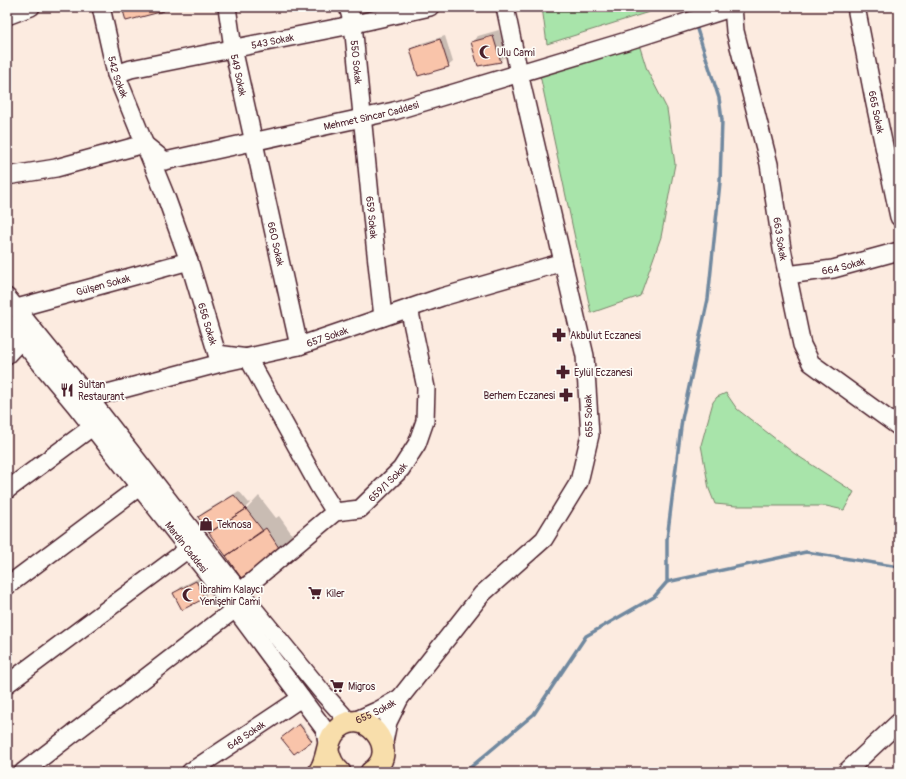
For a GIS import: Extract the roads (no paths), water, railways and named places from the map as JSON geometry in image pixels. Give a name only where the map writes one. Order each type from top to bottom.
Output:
[{"type":"main road","points":[[319,772],[334,732],[341,726],[350,723],[359,722],[368,725],[378,735],[380,762]]},
{"type":"main road","points":[[328,750],[330,759],[340,772]]},
{"type":"street","points":[[7,16],[31,7]]},
{"type":"street","name":"542 Sokak","points":[[101,7],[116,74],[144,144]]},
{"type":"street","name":"549 Sokak","points":[[227,7],[233,48],[254,141]]},
{"type":"street","name":"550 Sokak","points":[[348,7],[353,24],[362,118]]},
{"type":"street","name":"543 Sokak","points":[[116,74],[430,7]]},
{"type":"street","name":"655 Sokak","points":[[380,762],[388,722],[400,698],[482,594],[544,539],[579,482],[590,435],[585,356],[505,7]]},
{"type":"street","name":"Mehmet Sincar Caddesi","points":[[144,144],[164,161],[394,111],[734,7]]},
{"type":"street","name":"663 Sokak","points":[[734,7],[735,31],[769,164],[782,249],[802,345],[811,363],[899,427]]},
{"type":"street","name":"665 Sokak","points":[[856,7],[899,217]]},
{"type":"street","name":"659 Sokak","points":[[362,118],[383,317]]},
{"type":"street","name":"660 Sokak","points":[[254,141],[299,346]]},
{"type":"street","points":[[7,176],[56,168],[144,144]]},
{"type":"street","name":"656 Sokak","points":[[144,144],[166,197],[189,261],[217,354],[248,358]]},
{"type":"street","name":"664 Sokak","points":[[787,275],[833,269],[899,251]]},
{"type":"street","name":"Gülşen Sokak","points":[[12,302],[189,261]]},
{"type":"street","name":"657 Sokak","points":[[89,398],[217,364],[299,346],[442,297],[563,262]]},
{"type":"street","name":"Mardin Caddesi","points":[[12,302],[240,592],[323,693],[350,723]]},
{"type":"street","name":"659/1 Sokak","points":[[335,512],[360,509],[401,469],[416,444],[425,421],[426,388],[408,308]]},
{"type":"street","name":"Mardin Caddesi","points":[[7,323],[92,427],[235,609],[325,730],[328,750]]},
{"type":"street","points":[[7,355],[21,340]]},
{"type":"street","points":[[240,592],[335,512],[318,485],[248,358]]},
{"type":"street","points":[[7,490],[92,427]]},
{"type":"street","points":[[7,586],[139,487]]},
{"type":"street","points":[[7,684],[188,549]]},
{"type":"street","points":[[23,772],[235,609]]},
{"type":"street","name":"648 Sokak","points":[[190,772],[301,698]]},
{"type":"street","name":"655 Sokak","points":[[350,723],[379,710],[400,698]]},
{"type":"street","points":[[846,772],[899,722]]},
{"type":"waterway","points":[[688,7],[692,16]]},
{"type":"waterway","points":[[465,772],[534,714],[586,636],[654,597],[667,582],[667,539],[682,419],[708,299],[720,182],[722,120],[719,98],[695,23]]},
{"type":"waterway","points":[[667,582],[806,552],[899,567]]},
{"type":"place","name":"Ulu Cami","points":[[486,52]]},
{"type":"place","name":"Akbulut Eczanesi","points":[[559,335]]},
{"type":"place","name":"Eylül Eczanesi","points":[[563,372]]},
{"type":"place","name":"Sultan Restaurant","points":[[67,390]]},
{"type":"place","name":"Berhem Eczanesi","points":[[566,395]]},
{"type":"place","name":"Teknosa","points":[[206,524]]},
{"type":"place","name":"Kiler","points":[[315,593]]},
{"type":"place","name":"İbrahim Kalaycı Yenişehir Cami","points":[[189,595]]},
{"type":"place","name":"Migros","points":[[337,686]]}]
